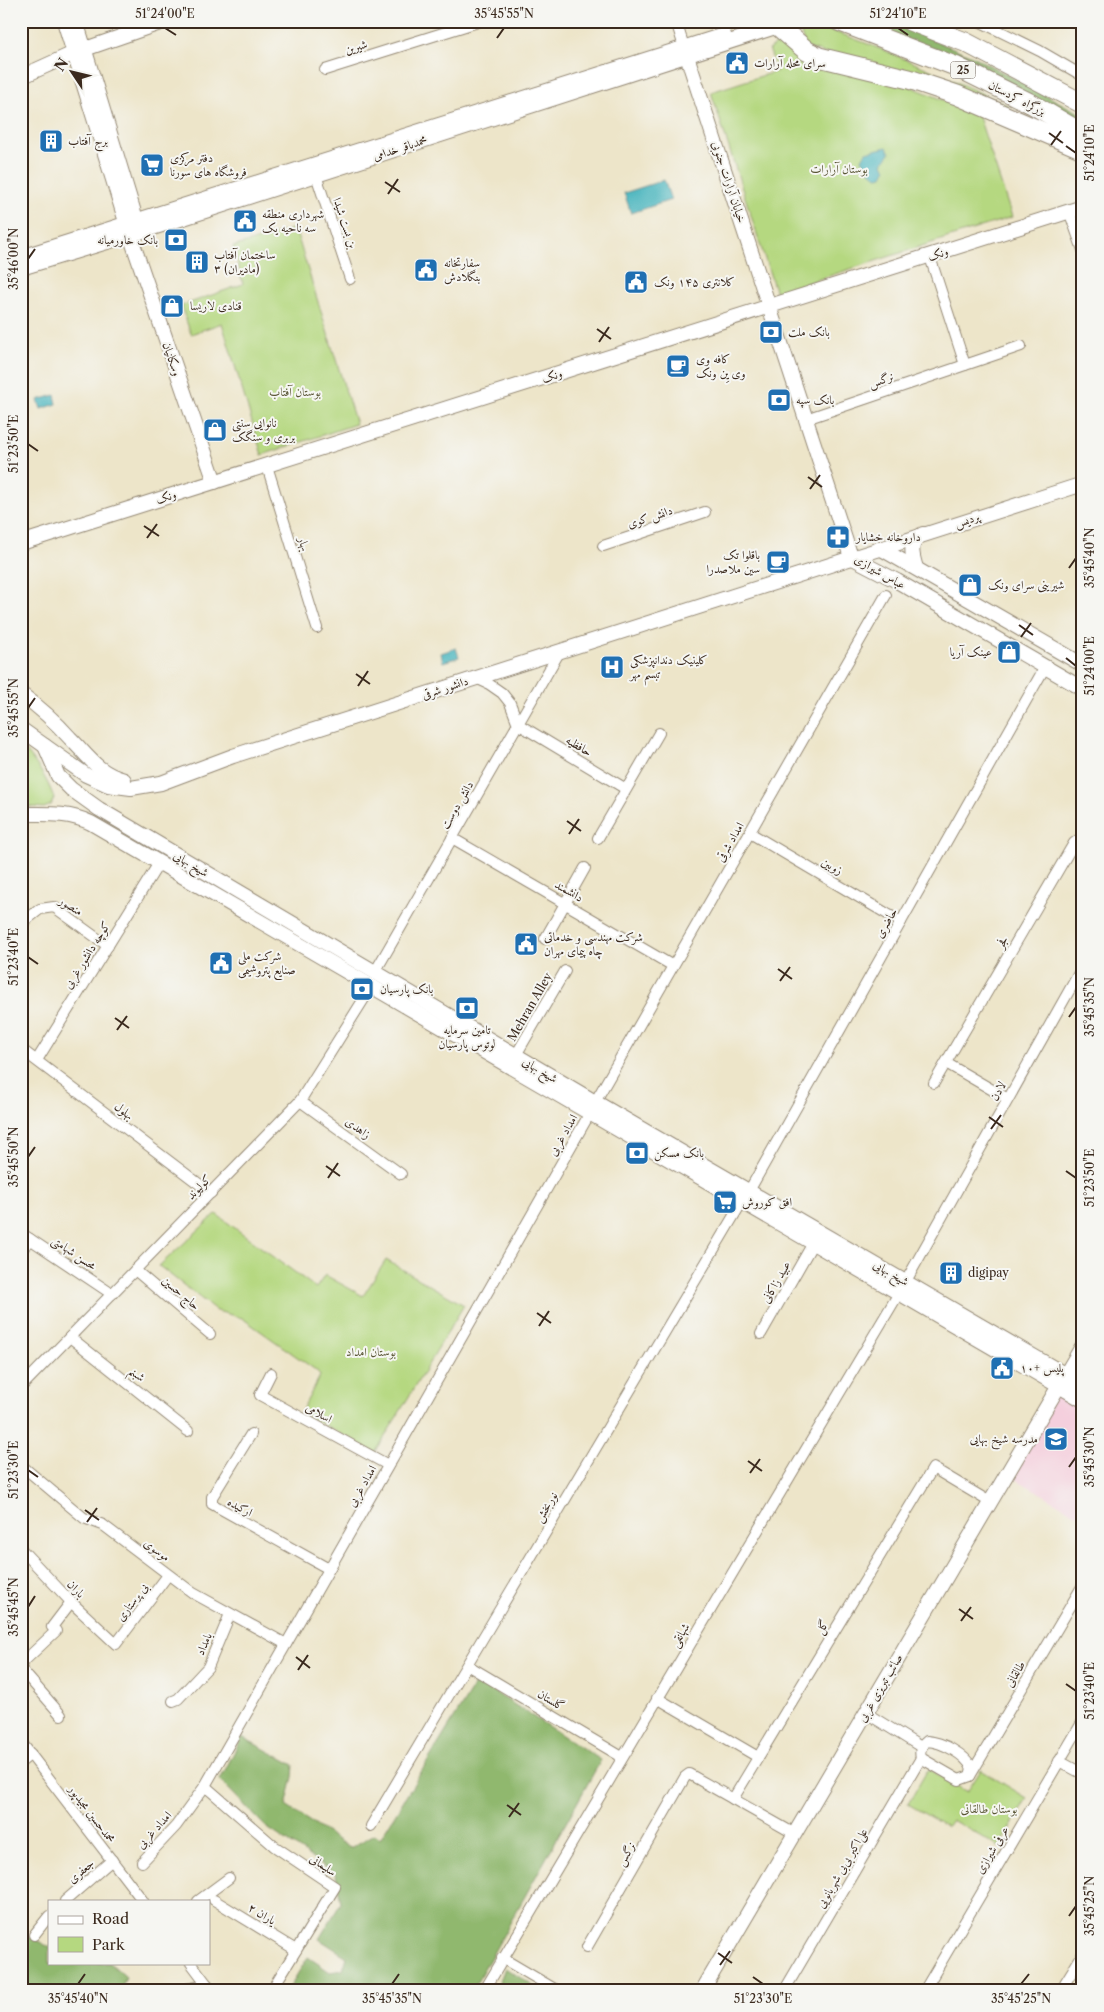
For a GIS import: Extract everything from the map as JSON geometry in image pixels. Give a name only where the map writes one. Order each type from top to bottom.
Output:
[{"type":"highway","name":"بزرگراه کردستان","points":[[838,21],[955,66],[1032,104],[1083,134]]},
{"type":"highway","name":"بزرگراه کردستان","points":[[910,21],[965,42],[1083,104]]},
{"type":"highway","points":[[779,23],[807,52],[819,57],[909,79],[956,95],[1083,148]]},
{"type":"main road","points":[[64,21],[79,51]]},
{"type":"main road","points":[[76,21],[79,51]]},
{"type":"main road","points":[[21,77],[79,51],[166,21]]},
{"type":"main road","name":"محمدباقر خدامی","points":[[21,268],[85,243],[779,23]]},
{"type":"main road","name":"وسکانیان","points":[[79,51],[133,228],[215,482]]},
{"type":"main road","name":"محمدباقر خدامی","points":[[264,186],[316,175],[686,52]]},
{"type":"main road","name":"خیابان آرارات جنوبی","points":[[686,52],[770,307]]},
{"type":"main road","name":"ونک","points":[[21,543],[930,257],[1083,207]]},
{"type":"main road","name":"محمدباقر خدامی","points":[[21,257],[85,243]]},
{"type":"main road","name":"عباس شیرازی","points":[[770,307],[851,557],[897,581],[1083,689]]},
{"type":"main road","name":"پردیس","points":[[851,557],[1083,484]]},
{"type":"main road","points":[[916,568],[911,552],[912,546],[919,536],[926,533]]},
{"type":"main road","name":"عباس شیرازی","points":[[880,548],[1083,665]]},
{"type":"main road","name":"دانشور شرقی","points":[[45,746],[86,775],[108,785],[131,788],[161,783],[233,756],[851,557]]},
{"type":"main road","points":[[21,694],[40,707],[92,763],[109,776],[125,781],[160,776],[213,756],[233,756]]},
{"type":"main road","points":[[21,729],[45,746]]},
{"type":"main road","name":"شیخ بهایی","points":[[45,746],[58,776],[71,789],[99,809],[375,972],[440,1018],[1062,1380],[1083,1400]]},
{"type":"main road","name":"شیخ بهایی","points":[[21,814],[60,813],[81,818],[372,986],[516,1055],[592,1107]]},
{"type":"main road","name":"شیخ بهایی","points":[[745,1196],[813,1243],[902,1287]]},
{"type":"main road","name":"صائب تبریزی غربی","points":[[702,1991],[1083,1345]]},
{"type":"main road","name":"شیخ بهایی","points":[[1062,1380],[1083,1385]]},
{"type":"street","name":"شیرین","points":[[325,70],[481,21]]},
{"type":"street","points":[[676,21],[686,52]]},
{"type":"street","points":[[979,21],[1040,51],[1083,76]]},
{"type":"street","name":"بن بست شیدا","points":[[316,175],[350,279]]},
{"type":"street","points":[[1069,211],[1083,250]]},
{"type":"street","points":[[930,257],[965,365]]},
{"type":"street","name":"نرگس","points":[[806,418],[1021,346]]},
{"type":"street","name":"بهار","points":[[268,466],[317,628]]},
{"type":"street","name":"دانش کوی","points":[[603,546],[705,512]]},
{"type":"street","name":"امداد شرقی","points":[[592,1107],[886,595]]},
{"type":"street","name":"دانش دوست","points":[[375,972],[560,651]]},
{"type":"street","name":"حاضری","points":[[745,1196],[1045,667]]},
{"type":"street","points":[[476,678],[502,693],[510,703],[518,724]]},
{"type":"street","name":"حافظیه","points":[[518,724],[626,789]]},
{"type":"street","points":[[598,838],[659,733]]},
{"type":"street","name":"زوبین","points":[[750,833],[901,922]]},
{"type":"street","name":"دانشمند","points":[[452,838],[673,966]]},
{"type":"street","name":"فجر","points":[[934,1083],[1074,843],[1078,840],[1083,841]]},
{"type":"street","name":"کوچه دانشور غربی","points":[[37,1060],[159,862]]},
{"type":"street","points":[[545,939],[585,868]]},
{"type":"street","name":"منصور","points":[[21,924],[40,909],[54,907],[108,946]]},
{"type":"street","name":"لادن","points":[[902,1287],[1083,966]]},
{"type":"street","name":"Mehran Alley","points":[[516,1055],[565,971]]},
{"type":"street","name":"کولیوند","points":[[21,1387],[300,1101],[372,986]]},
{"type":"street","name":"بهلول","points":[[21,1049],[211,1193]]},
{"type":"street","points":[[946,1063],[1008,1099]]},
{"type":"street","name":"زاهدی","points":[[300,1101],[401,1174]]},
{"type":"street","name":"امداد غربی","points":[[142,1862],[176,1826],[204,1786],[592,1107]]},
{"type":"street","name":"نوربخش","points":[[371,1826],[745,1196]]},
{"type":"street","points":[[21,1251],[26,1236]]},
{"type":"street","name":"محسن شهامتی","points":[[26,1236],[112,1294]]},
{"type":"street","name":"عبید زاکانی","points":[[761,1334],[813,1243]]},
{"type":"street","name":"حاج حسین","points":[[135,1270],[210,1334]]},
{"type":"street","name":"شهانقی","points":[[484,1991],[902,1287]]},
{"type":"street","name":"شبنم","points":[[70,1337],[188,1431]]},
{"type":"street","name":"اسلامی","points":[[271,1373],[260,1395],[388,1465]]},
{"type":"street","name":"ارکیده","points":[[251,1434],[212,1497],[212,1504],[329,1569]]},
{"type":"street","name":"موسوی","points":[[21,1465],[84,1518],[103,1525],[193,1593],[286,1644]]},
{"type":"street","name":"گل","points":[[733,1799],[933,1468],[990,1502]]},
{"type":"street","name":"باران","points":[[21,1549],[71,1602],[116,1644]]},
{"type":"street","name":"بی پرستاری","points":[[116,1644],[168,1575]]},
{"type":"street","name":"طالقانی","points":[[970,1776],[1083,1585]]},
{"type":"street","points":[[21,1664],[56,1631],[52,1626],[71,1602]]},
{"type":"street","name":"بامداد","points":[[174,1701],[208,1666],[230,1614]]},
{"type":"street","name":"گلستان","points":[[467,1665],[622,1757]]},
{"type":"street","points":[[21,1669],[61,1715]]},
{"type":"street","points":[[657,1698],[758,1757]]},
{"type":"street","points":[[866,1713],[921,1747]]},
{"type":"street","name":"عرفی شیرازی","points":[[924,1991],[1083,1721]]},
{"type":"street","points":[[927,1741],[950,1749],[969,1763],[972,1768],[970,1776],[960,1780],[921,1758],[919,1753],[921,1747],[927,1741]]},
{"type":"street","name":"محمدحسین مجیدپور","points":[[21,1742],[142,1900]]},
{"type":"street","points":[[21,1762],[31,1754]]},
{"type":"street","name":"علی‌اکبر بی‌بی شهربانویی","points":[[784,1991],[921,1758]]},
{"type":"street","points":[[1059,1761],[1083,1774]]},
{"type":"street","name":"نرگس","points":[[587,1947],[685,1777],[688,1774],[733,1799]]},
{"type":"street","name":"سلیمانی","points":[[204,1786],[274,1846],[335,1887],[271,1991]]},
{"type":"street","points":[[733,1799],[795,1834]]},
{"type":"street","name":"جعفری","points":[[66,1900],[112,1860]]},
{"type":"street","points":[[199,1900],[228,1878]]},
{"type":"street","name":"یاران ٢","points":[[214,1900],[296,1950]]},
{"type":"street","points":[[34,1935],[48,1917]]},
{"type":"street","points":[[1065,1983],[1083,1954]]},
{"type":"street","points":[[502,1958],[558,1991]]},
{"type":"street","points":[[192,1964],[210,1988]]},
{"type":"street","points":[[175,1991],[210,1988]]},
{"type":"shaded area","name":"مدرسه شیخ بهایی","points":[[1060,1388],[1083,1402],[1083,1518],[1009,1475]]},
{"type":"green space","points":[[862,21],[888,21],[972,56],[1083,115],[1083,124]]},
{"type":"green space","points":[[824,28],[894,55],[1009,106],[1005,110],[805,47],[801,33]]},
{"type":"green space","name":"بوستان آرارات","points":[[778,43],[800,59],[902,83],[978,114],[1012,217],[776,293],[711,92],[777,71],[769,49]]},
{"type":"green space","name":"بوستان آفتاب","points":[[295,228],[356,424],[262,455],[222,323],[191,334],[181,306],[243,284],[233,247]]},
{"type":"green space","points":[[21,745],[36,764],[48,784],[54,798],[51,805],[44,808],[21,806]]},
{"type":"green space","name":"بوستان امداد","points":[[216,1214],[316,1288],[325,1275],[363,1296],[386,1260],[464,1305],[375,1453],[301,1412],[320,1376],[317,1371],[242,1318],[217,1311],[159,1266]]},
{"type":"green space","points":[[477,1681],[601,1760],[472,1991],[287,1991],[308,1957],[330,1972],[343,1970],[347,1957],[319,1939],[341,1903],[336,1874],[266,1827],[220,1780],[242,1737],[294,1765],[286,1806],[350,1848],[375,1834],[380,1839]]},
{"type":"green space","name":"بوستان طالقانی","points":[[930,1770],[967,1792],[981,1770],[1027,1798],[999,1847],[952,1820],[947,1827],[908,1804],[927,1771]]},
{"type":"green space","points":[[21,1930],[23,1933],[48,1946],[48,1964],[111,1964],[126,1977],[120,1991],[29,1991],[21,1986]]},
{"type":"green space","points":[[505,1968],[541,1991],[496,1991]]},
{"type":"water","points":[[887,147],[890,153],[883,163],[886,170],[883,176],[877,177],[867,168],[862,159],[866,152]]},
{"type":"water","points":[[664,180],[671,200],[631,213],[624,193]]},
{"type":"water","points":[[55,395],[57,404],[41,409],[38,400]]},
{"type":"water","points":[[456,648],[459,657],[443,662],[441,653]]},
{"type":"place","name":"سرای محله آرارات","points":[[737,63]]},
{"type":"place","name":"برج آفتاب","points":[[51,141]]},
{"type":"place","name":"دفتر مرکزی فروشگاه های سورنا","points":[[152,165]]},
{"type":"place","name":"شهرداری منطقه سه ناحیه یک","points":[[245,221]]},
{"type":"place","name":"بانک خاورمیانه","points":[[176,240]]},
{"type":"place","name":"ساختمان آفتاب ۳ (مادیران)","points":[[197,262]]},
{"type":"place","name":"سفارتخانه بنگلادش","points":[[426,270]]},
{"type":"place","name":"کلانتری ۱۴۵ ونک","points":[[636,282]]},
{"type":"place","name":"قنادی لاریسا","points":[[172,306]]},
{"type":"place","name":"بانک ملت","points":[[771,332]]},
{"type":"place","name":"کافه وی‌ وی‌ یِن ونک","points":[[678,366]]},
{"type":"place","name":"بانک سپه","points":[[779,400]]},
{"type":"place","name":"نانوایی سنتی بربری و سنگک","points":[[215,430]]},
{"type":"place","name":"داروخانه خشایار","points":[[838,537]]},
{"type":"place","name":"باقلوا تک سین ملاصدرا","points":[[778,562]]},
{"type":"place","name":"شیرینی سرای ونک","points":[[970,585]]},
{"type":"place","name":"عینک آریا","points":[[1009,652]]},
{"type":"place","name":"کلینیک دندانپزشکی تبسم مهر","points":[[612,667]]},
{"type":"place","name":"شرکت مهندسی و خدماتی چاه پیمای مهران","points":[[526,944]]},
{"type":"place","name":"شرکت ملی صنایع پتروشیمی","points":[[221,963]]},
{"type":"place","name":"بانک پارسیان","points":[[362,989]]},
{"type":"place","name":"تامین سرمایه لوتوس پارسیان","points":[[467,1008]]},
{"type":"place","name":"بانک مسکن","points":[[637,1153]]},
{"type":"place","name":"افق کوروش","points":[[725,1202]]},
{"type":"place","name":"digipay","points":[[951,1273]]},
{"type":"place","name":"پلیس +۱۰","points":[[1002,1368]]},
{"type":"place","name":"مدرسه شیخ بهایی","points":[[1056,1439]]}]
